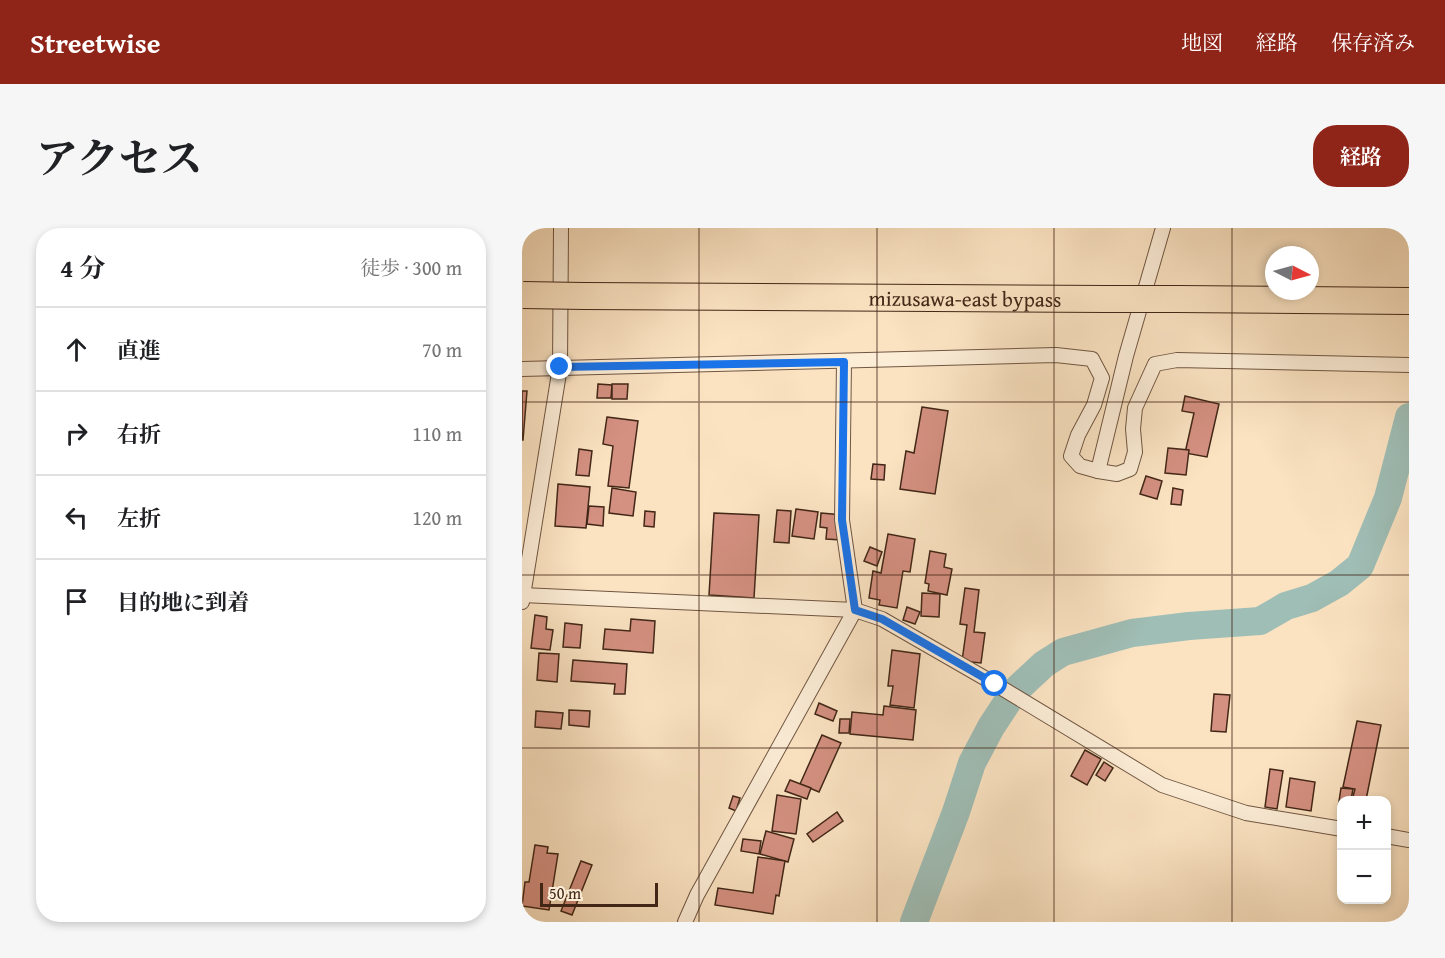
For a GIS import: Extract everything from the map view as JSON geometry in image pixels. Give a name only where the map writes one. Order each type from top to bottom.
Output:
[{"type":"highway","name":"mizusawa-east bypass","points":[[522,295],[1409,301]]},
{"type":"street","points":[[561,228],[560,367],[523,598],[855,610],[882,619],[1162,785],[1246,813],[1337,828]]},
{"type":"street","points":[[1098,471],[1132,333],[1163,228]]},
{"type":"street","points":[[522,369],[1056,355],[1092,359],[1102,378],[1094,405],[1078,435],[1071,456],[1080,466],[1117,474],[1130,469],[1135,452],[1133,429],[1135,408],[1155,364],[1177,360],[1405,365]]},
{"type":"street","points":[[685,922],[703,885],[855,610],[842,520],[844,362]]},
{"type":"street","points":[[1391,837],[1409,840]]},
{"type":"building","points":[[598,384],[612,385],[611,398],[597,398]]},
{"type":"building","points":[[612,384],[628,384],[627,399],[612,399]]},
{"type":"building","points":[[522,391],[527,391],[523,440],[522,440]]},
{"type":"building","points":[[1185,396],[1219,404],[1207,457],[1185,453],[1194,413],[1182,411]]},
{"type":"building","points":[[922,407],[948,411],[935,494],[900,489],[906,451],[914,453]]},
{"type":"building","points":[[607,417],[638,421],[629,488],[608,486],[613,446],[603,444]]},
{"type":"building","points":[[1168,448],[1189,450],[1186,475],[1165,473]]},
{"type":"building","points":[[579,449],[592,451],[589,476],[576,475]]},
{"type":"building","points":[[873,464],[885,465],[884,480],[871,479]]},
{"type":"building","points":[[1146,476],[1162,481],[1157,499],[1140,494]]},
{"type":"building","points":[[558,484],[590,487],[586,528],[555,526]]},
{"type":"building","points":[[612,488],[636,492],[633,516],[609,513]]},
{"type":"building","points":[[1173,488],[1183,490],[1181,505],[1171,504]]},
{"type":"building","points":[[589,506],[604,507],[603,526],[587,524]]},
{"type":"building","points":[[796,509],[818,512],[814,539],[792,536]]},
{"type":"building","points":[[777,510],[791,511],[789,543],[774,542]]},
{"type":"building","points":[[645,511],[655,512],[654,527],[644,526]]},
{"type":"building","points":[[714,513],[759,515],[754,598],[709,595]]},
{"type":"building","points":[[821,513],[843,515],[841,540],[826,539],[827,528],[820,527]]},
{"type":"building","points":[[888,534],[915,539],[910,572],[903,571],[897,608],[879,605],[880,600],[869,598],[873,571],[881,573]]},
{"type":"building","points":[[870,547],[882,552],[877,566],[864,561]]},
{"type":"building","points":[[930,551],[946,554],[944,567],[952,569],[947,595],[928,591],[929,584],[925,583]]},
{"type":"building","points":[[965,588],[979,590],[974,632],[985,633],[981,663],[962,661],[967,625],[960,624]]},
{"type":"building","points":[[922,593],[940,594],[939,617],[921,616]]},
{"type":"building","points":[[907,607],[920,612],[915,624],[903,620]]},
{"type":"building","points":[[535,615],[547,617],[546,629],[553,630],[550,650],[531,648]]},
{"type":"building","points":[[631,619],[655,621],[653,653],[603,649],[605,629],[630,631]]},
{"type":"building","points":[[565,623],[582,625],[580,648],[563,647]]},
{"type":"building","points":[[892,650],[920,654],[914,708],[890,705],[893,686],[888,686]]},
{"type":"building","points":[[539,653],[559,654],[557,682],[537,680]]},
{"type":"building","points":[[573,660],[627,664],[625,694],[614,694],[615,684],[571,681]]},
{"type":"building","points":[[1214,694],[1230,695],[1226,732],[1211,731]]},
{"type":"building","points":[[819,703],[837,711],[833,721],[815,714]]},
{"type":"building","points":[[884,706],[916,710],[913,740],[850,734],[852,712],[883,715]]},
{"type":"building","points":[[569,710],[590,711],[589,727],[569,725]]},
{"type":"building","points":[[536,711],[563,713],[561,729],[535,727]]},
{"type":"building","points":[[840,719],[850,719],[849,733],[839,733]]},
{"type":"building","points":[[1357,721],[1381,725],[1367,796],[1353,796],[1355,789],[1343,787]]},
{"type":"building","points":[[822,735],[841,743],[819,792],[800,784]]},
{"type":"building","points":[[1085,750],[1101,759],[1087,785],[1071,776]]},
{"type":"building","points":[[1104,762],[1113,768],[1105,781],[1096,775]]},
{"type":"building","points":[[1270,769],[1283,771],[1277,809],[1265,807]]},
{"type":"building","points":[[1290,778],[1315,782],[1311,811],[1286,807]]},
{"type":"building","points":[[790,780],[811,788],[807,799],[785,791]]},
{"type":"building","points":[[1341,788],[1353,789],[1352,796],[1340,796]]},
{"type":"building","points":[[777,795],[801,799],[796,834],[772,831]]},
{"type":"building","points":[[733,796],[740,798],[736,811],[729,808]]},
{"type":"building","points":[[837,812],[843,821],[813,842],[807,834]]},
{"type":"building","points":[[766,831],[794,839],[788,862],[760,854]]},
{"type":"building","points":[[743,839],[761,841],[759,854],[741,851]]},
{"type":"building","points":[[535,845],[548,847],[547,853],[558,854],[549,910],[522,906],[525,882],[529,882]]},
{"type":"building","points":[[758,857],[785,861],[779,896],[776,895],[773,914],[715,905],[718,888],[753,893]]},
{"type":"building","points":[[581,861],[592,865],[572,915],[561,911]]},
{"type":"waterway","points":[[914,922],[972,763],[991,727],[1014,692],[1044,664],[1063,652],[1132,633],[1260,621],[1286,606],[1312,598],[1339,583],[1360,566],[1388,498],[1409,417]]},
{"type":"route","points":[[560,367],[844,362],[842,520],[855,610],[882,619],[995,684]]}]
